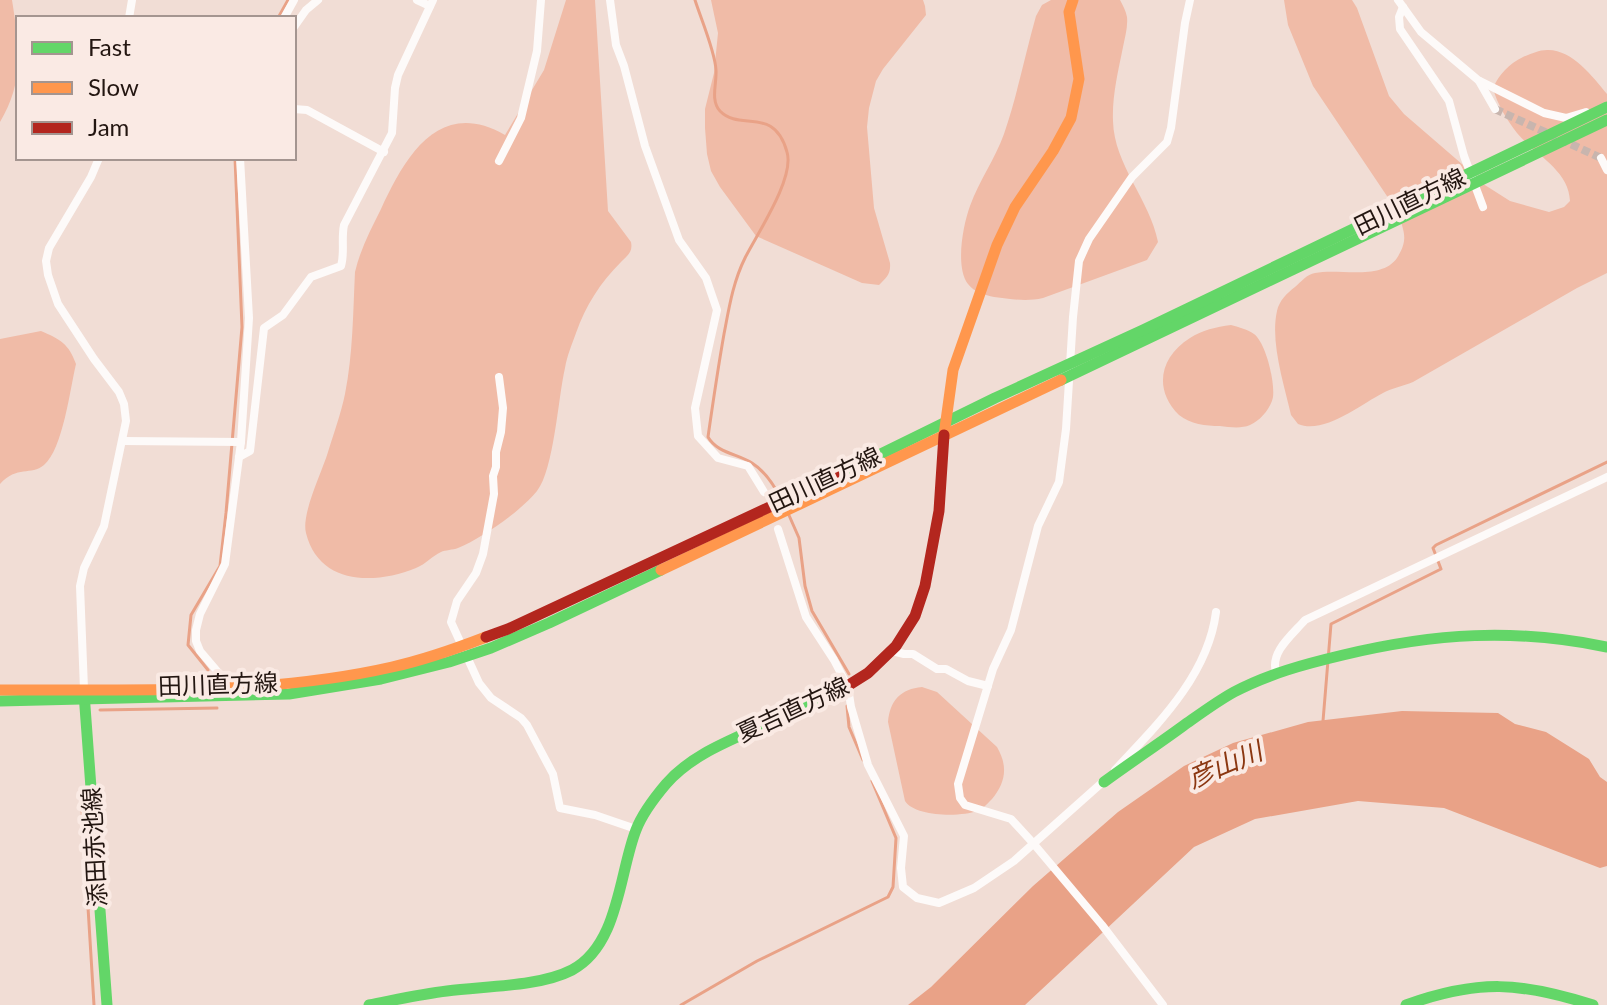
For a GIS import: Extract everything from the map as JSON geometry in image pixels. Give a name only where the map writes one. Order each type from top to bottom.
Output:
[{"type":"main road","name":"夏吉直方線","points":[[369,1005],[444,991],[550,979],[573,969],[595,948],[613,917],[636,829],[667,783],[691,761],[721,744],[848,687],[892,651],[915,616],[925,586],[939,511],[944,429],[953,370],[997,245],[1015,207],[1071,118],[1079,79],[1069,12],[1073,0]]},
{"type":"main road","name":"田川直方線","points":[[0,701],[302,682],[375,671],[509,641],[624,588],[1607,107]]},
{"type":"main road","name":"田川直方線","points":[[944,429],[1607,120]]},
{"type":"main road","points":[[1104,782],[1222,698],[1276,672],[1390,644],[1433,637],[1495,634],[1543,637],[1607,647]]},
{"type":"main road","name":"田川直方線","points":[[0,690],[84,694],[289,694],[390,677],[466,651]]},
{"type":"main road","name":"添田赤池線","points":[[84,694],[107,1005]]},
{"type":"main road","points":[[1406,1005],[1454,991],[1489,986],[1523,987],[1593,1005]]},
{"type":"street","points":[[296,24],[318,0]]},
{"type":"street","points":[[239,457],[250,451],[264,328],[283,315],[311,277],[341,266],[344,225],[392,133],[398,75],[432,3],[417,0]]},
{"type":"street","points":[[499,161],[521,118],[537,51],[541,0]]},
{"type":"street","points":[[610,0],[616,45],[645,146],[679,240],[706,278],[717,310],[695,408],[698,436],[718,458],[748,466],[764,492]]},
{"type":"street","points":[[1163,1005],[1102,925],[1011,819],[965,805],[960,798],[958,784],[993,669],[1011,630],[1038,526],[1059,482],[1079,261],[1089,239],[1132,177],[1167,142],[1190,0]]},
{"type":"street","points":[[1401,3],[1421,32],[1478,80],[1544,113],[1566,118],[1607,107]]},
{"type":"street","points":[[1401,3],[1400,29],[1449,101],[1464,156],[1483,207]]},
{"type":"street","points":[[1478,80],[1495,109]]},
{"type":"street","points":[[296,109],[307,110],[384,152]]},
{"type":"street","points":[[1601,158],[1607,170]]},
{"type":"street","points":[[84,694],[80,586],[84,568],[104,526],[126,421],[119,392],[58,304],[46,261],[49,248],[98,160]]},
{"type":"street","points":[[224,687],[223,678],[200,651],[196,630],[200,614],[225,564],[239,457],[235,442],[249,318],[240,160]]},
{"type":"street","points":[[499,377],[503,408],[486,539],[476,573],[457,601],[451,622],[479,683],[491,698],[527,725],[553,774],[560,808],[595,815],[636,829]]},
{"type":"street","points":[[123,441],[235,442]]},
{"type":"street","points":[[1276,672],[1273,663],[1276,655],[1305,620],[1607,477]]},
{"type":"street","points":[[778,529],[806,617],[848,687],[868,765],[904,836],[903,887],[917,898],[939,903],[974,888],[1014,861],[1104,782],[1154,728],[1187,684],[1209,646],[1216,612]]},
{"type":"street","points":[[892,651],[913,654],[937,669],[946,669],[968,681],[988,686]]},
{"type":"shaded area","points":[[0,0],[12,0],[16,26],[16,81],[0,122]]},
{"type":"shaded area","points":[[566,0],[595,0],[608,211],[631,245],[629,253],[594,295],[576,333],[566,364],[543,481],[530,499],[500,523],[468,544],[441,552],[416,568],[400,574],[366,578],[335,571],[323,563],[313,550],[305,525],[345,394],[355,272],[363,248],[401,170],[427,138],[443,128],[461,123],[482,125],[505,135],[544,70]]},
{"type":"shaded area","points":[[711,0],[923,0],[926,15],[883,69],[876,81],[869,108],[867,127],[874,208],[890,263],[889,273],[879,285],[862,283],[756,236],[720,187],[711,171],[705,128],[705,109],[714,73],[718,33]]},
{"type":"shaded area","points":[[1051,0],[1120,0],[1124,8],[1127,24],[1114,93],[1115,137],[1158,242],[1147,260],[1043,298],[994,297],[973,289],[964,277],[961,257],[965,224],[974,197],[1004,134],[1036,16],[1042,5]]},
{"type":"shaded area","points":[[1284,0],[1352,0],[1389,96],[1404,114],[1477,180],[1510,201],[1549,212],[1564,207],[1570,201],[1564,180],[1517,133],[1500,106],[1493,88],[1505,70],[1532,53],[1556,51],[1581,65],[1607,94],[1607,273],[1413,382],[1386,391],[1331,422],[1308,426],[1298,424],[1291,415],[1282,377],[1275,336],[1280,304],[1289,292],[1312,274],[1370,272],[1390,265],[1401,251],[1404,235],[1397,211],[1313,86],[1288,25]]},
{"type":"shaded area","points":[[1231,325],[1254,334],[1262,346],[1273,382],[1270,405],[1258,420],[1243,427],[1209,426],[1188,421],[1179,415],[1166,395],[1163,384],[1166,364],[1180,346],[1195,335]]},
{"type":"shaded area","points":[[41,331],[63,343],[76,364],[65,418],[56,446],[44,465],[12,475],[0,484],[0,339]]},
{"type":"shaded area","points":[[922,687],[937,692],[1001,754],[1003,780],[992,799],[979,810],[960,814],[928,813],[905,801],[888,722],[891,708],[898,697],[908,690]]},
{"type":"water","name":"彦山川","points":[[1402,711],[1498,713],[1515,724],[1546,732],[1589,759],[1600,777],[1607,782],[1607,866],[1600,868],[1444,808],[1358,801],[1255,819],[1194,847],[1025,1005],[908,1005],[931,987],[1033,886],[1118,812],[1184,766],[1233,743],[1308,722]]},
{"type":"waterway","points":[[279,16],[288,0]]},
{"type":"waterway","points":[[695,0],[715,62],[717,107],[728,117],[765,124],[774,129],[787,152],[786,176],[734,286],[708,437],[722,450],[757,467],[781,499]]},
{"type":"waterway","points":[[208,670],[188,645],[191,615],[220,566],[226,513],[242,327],[235,160]]},
{"type":"waterway","points":[[1323,721],[1331,624],[1441,569],[1433,548],[1436,545],[1607,462]]},
{"type":"waterway","points":[[788,513],[799,538],[805,586],[812,611],[849,674]]},
{"type":"waterway","points":[[847,706],[849,727],[863,760]]},
{"type":"waterway","points":[[100,710],[217,708]]},
{"type":"waterway","points":[[681,1005],[757,961],[888,897],[893,887],[896,838],[872,781]]},
{"type":"waterway","points":[[81,793],[94,1005]]},
{"type":"tunnel","points":[[1495,109],[1601,158]]},
{"type":"traffic: fast","points":[[836,476],[1607,107]]},
{"type":"traffic: fast","points":[[1061,380],[1607,120]]},
{"type":"traffic: fast","points":[[0,701],[289,694],[381,679],[491,648],[661,570]]},
{"type":"traffic: fast","points":[[1104,782],[1234,692],[1315,662],[1410,642],[1475,636],[1540,637],[1607,647]]},
{"type":"traffic: fast","points":[[369,1005],[437,992],[528,983],[572,970],[588,959],[599,944],[615,907],[636,830],[666,784],[687,765],[711,750],[841,690]]},
{"type":"traffic: fast","points":[[84,693],[107,1005]]},
{"type":"traffic: fast","points":[[1406,1005],[1456,991],[1500,987],[1543,992],[1593,1005]]},
{"type":"traffic: slow","points":[[944,435],[953,370],[997,245],[1015,207],[1071,118],[1079,79],[1069,12],[1073,0]]},
{"type":"traffic: slow","points":[[661,570],[1061,380]]},
{"type":"traffic: slow","points":[[0,690],[197,689],[295,683],[404,664],[486,637]]},
{"type":"traffic: jam","points":[[841,690],[868,673],[896,646],[915,616],[925,586],[939,511],[944,435]]},
{"type":"traffic: jam","points":[[486,637],[836,476]]}]
